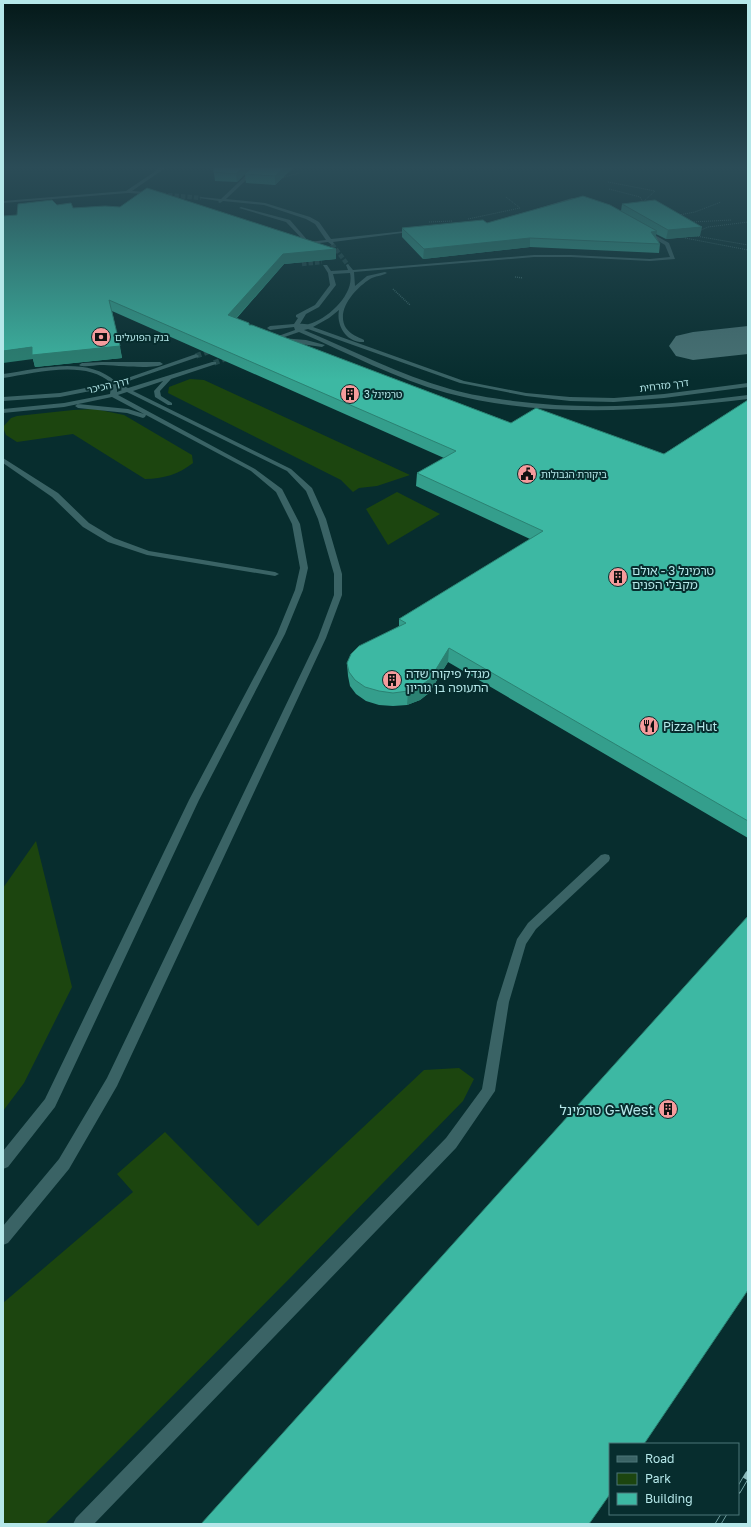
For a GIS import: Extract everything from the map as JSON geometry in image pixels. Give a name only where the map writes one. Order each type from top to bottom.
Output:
[{"type":"street","points":[[303,237],[309,244],[367,237]]},
{"type":"street","points":[[328,237],[331,242]]},
{"type":"street","points":[[330,273],[534,256],[571,256],[650,260],[673,258],[667,244],[656,237]]},
{"type":"street","points":[[350,293],[369,277],[378,274],[487,260]]},
{"type":"street","points":[[348,265],[352,270],[354,283],[340,315],[340,324],[344,330],[354,338],[462,382]]},
{"type":"street","points":[[325,266],[330,273],[333,285],[316,306],[304,313],[267,329],[308,327],[322,321],[344,304]]},
{"type":"street","points":[[304,313],[298,328],[270,340],[306,342],[332,346],[443,389],[477,397],[552,407],[604,410],[650,408],[748,397]]},
{"type":"street","points":[[308,327],[462,382]]},
{"type":"street","points":[[298,328],[370,360]]},
{"type":"street","points":[[286,348],[315,347],[370,360]]},
{"type":"street","name":"דרך הכיכר","points":[[3,399],[16,399],[73,392],[115,384],[196,356]]},
{"type":"street","points":[[3,376],[90,364],[117,363],[149,365],[180,361]]},
{"type":"street","name":"דרך הכיכר","points":[[3,411],[64,405],[113,395],[130,391],[214,363]]},
{"type":"street","points":[[3,1238],[64,1164],[112,1082],[322,638],[338,595],[338,574],[322,519],[309,490],[289,470],[115,384],[101,372],[88,369],[60,368]]},
{"type":"street","points":[[169,378],[157,391],[158,397],[226,434],[242,446]]},
{"type":"street","name":"דרך מזרחית","points":[[462,382],[485,388],[529,395],[582,400],[636,399],[748,385]]},
{"type":"street","points":[[3,1162],[50,1103],[194,800],[281,634],[299,590],[304,568],[296,524],[279,491],[253,470],[113,395],[115,384]]},
{"type":"street","points":[[3,403],[16,399]]},
{"type":"street","points":[[64,405],[128,411],[173,427]]},
{"type":"street","points":[[3,460],[55,495],[86,525],[111,540],[147,553],[276,574]]},
{"type":"street","points":[[82,1524],[451,1143],[488,1091],[503,1002],[521,942],[532,926],[605,858]]},
{"type":"path","points":[[703,237],[748,245]]},
{"type":"path","points":[[684,238],[748,250]]},
{"type":"green space","points":[[190,379],[204,380],[410,475],[377,486],[359,488],[353,492],[341,480],[168,393],[169,387]]},
{"type":"green space","points":[[95,409],[124,415],[192,455],[193,463],[170,475],[145,479],[73,434],[17,442],[6,435],[3,427],[11,418],[17,416]]},
{"type":"green space","points":[[397,492],[440,514],[388,545],[366,509]]},
{"type":"green space","points":[[36,841],[72,987],[24,1083],[3,1111],[3,888]]},
{"type":"green space","points":[[459,1068],[474,1079],[463,1101],[292,1276],[45,1524],[3,1524],[3,1303],[133,1192],[117,1174],[165,1132],[258,1226],[424,1070]]},
{"type":"building","points":[[3,237],[300,237],[336,249],[283,254],[228,315],[249,323],[249,325],[511,423],[536,408],[664,454],[748,400],[748,821],[449,648],[430,679],[420,686],[408,691],[393,693],[379,691],[365,687],[355,680],[349,672],[347,663],[351,654],[359,646],[406,623],[399,619],[543,531],[417,473],[456,451],[109,300],[120,346],[32,355],[32,347],[3,351]]},
{"type":"building","points":[[412,237],[655,237],[660,244],[530,238],[424,249]]},
{"type":"building","name":"טרמינל G-West","points":[[748,916],[748,1290],[645,1443],[609,1443],[609,1495],[589,1524],[201,1524]]},
{"type":"taxiway","points":[[693,346],[748,340]]},
{"type":"tunnel","points":[[332,244],[348,265]]},
{"type":"tunnel","points":[[302,264],[322,262]]},
{"type":"tunnel","points":[[196,356],[218,348]]},
{"type":"tunnel","points":[[214,363],[234,355]]},
{"type":"railway","points":[[739,1489],[748,1474]]},
{"type":"railway","points":[[718,1524],[723,1515]]},
{"type":"place","name":"בנק הפועלים","points":[[101,337]]},
{"type":"place","name":"טרמינל 3","points":[[350,394]]},
{"type":"place","name":"ביקורת הגבולות","points":[[527,474]]},
{"type":"place","name":"טרמינל 3 - אולם מקבלי הפנים","points":[[618,577]]},
{"type":"place","name":"מגדל פיקוח שדה התעופה בן גוריון","points":[[392,680]]},
{"type":"place","name":"Pizza Hut","points":[[649,726]]},
{"type":"place","name":"טרמינל G-West","points":[[668,1109]]}]
